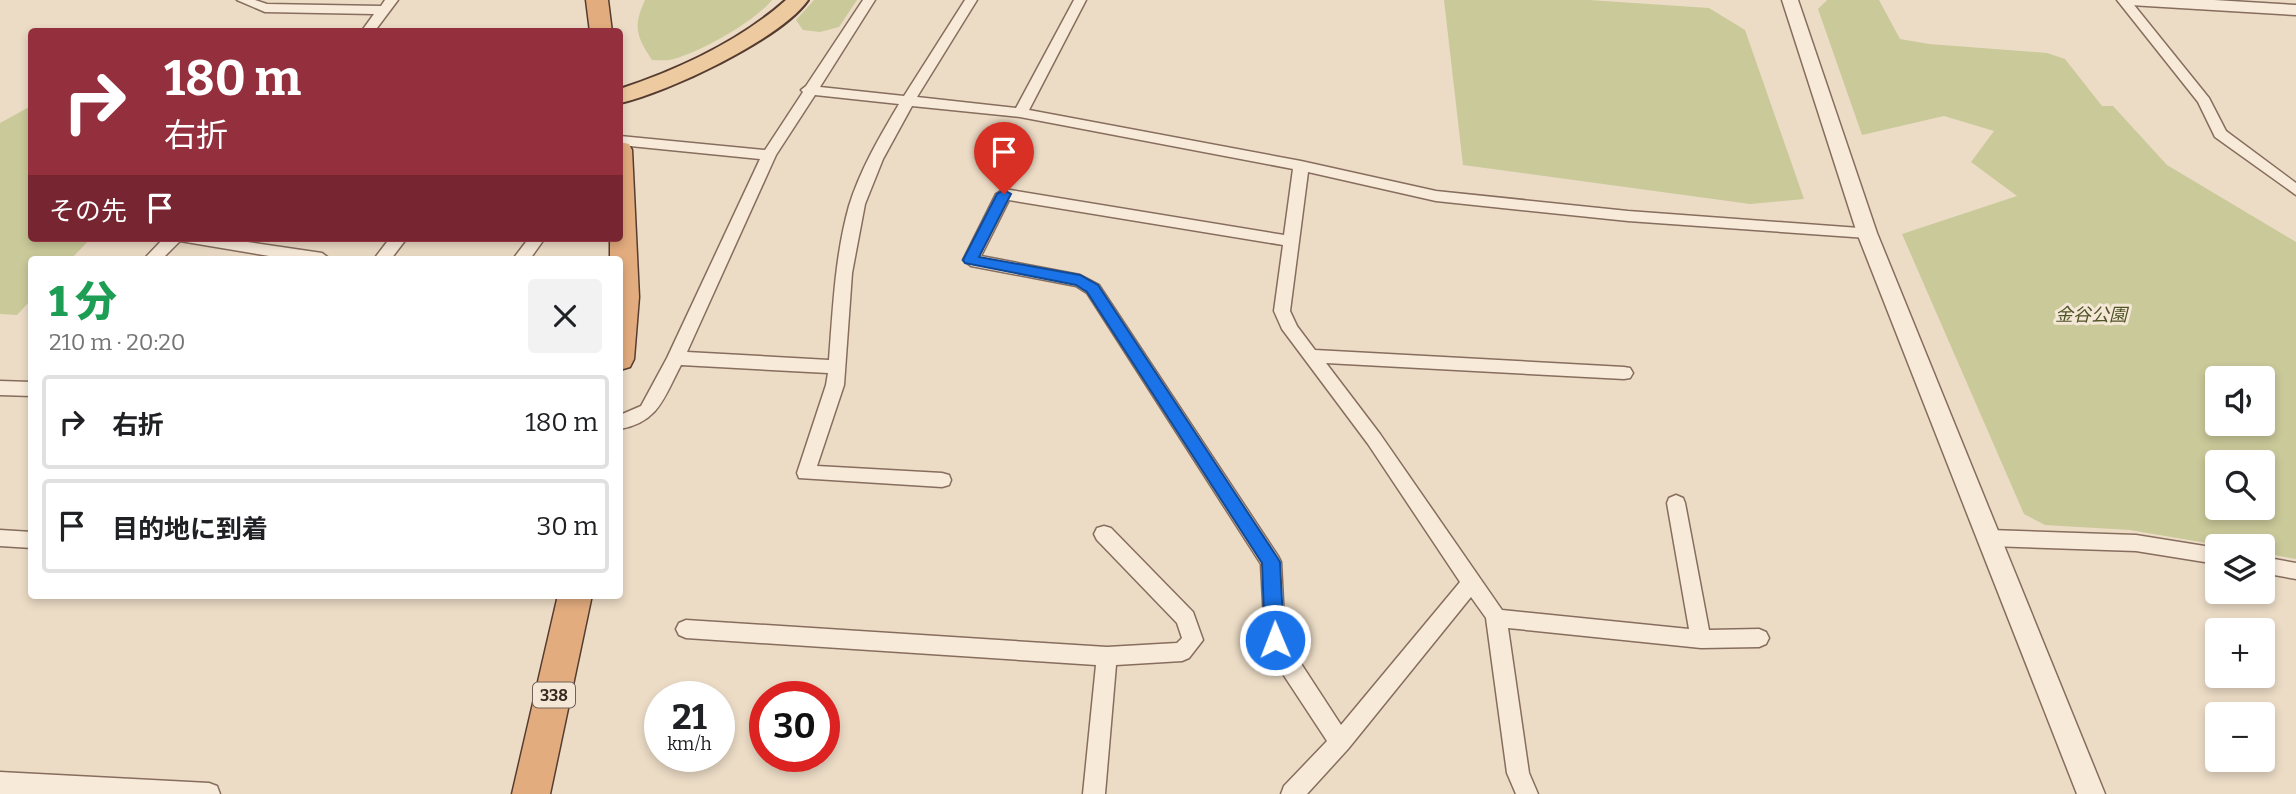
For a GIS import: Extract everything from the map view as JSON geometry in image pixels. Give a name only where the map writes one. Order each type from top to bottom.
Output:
[{"type":"highway","points":[[597,0],[600,28]]},
{"type":"highway","name":"338","points":[[531,794],[574,599]]},
{"type":"main road","points":[[623,95],[641,90],[770,24],[798,0]]},
{"type":"street","points":[[243,0],[265,8],[388,5]]},
{"type":"street","points":[[623,421],[647,411],[676,358],[769,155],[808,90],[869,0]]},
{"type":"street","points":[[942,480],[806,473],[835,385],[846,255],[865,183],[909,101],[971,0]]},
{"type":"street","points":[[1020,113],[1080,0]]},
{"type":"street","points":[[1790,0],[1867,233],[2091,794]]},
{"type":"street","points":[[2123,0],[2204,101],[2220,134],[2296,190]]},
{"type":"street","points":[[2130,0],[2296,10]]},
{"type":"street","points":[[370,28],[388,5]]},
{"type":"street","points":[[808,90],[1020,113],[1301,166],[1436,196],[1628,216],[1867,233]]},
{"type":"street","points":[[623,140],[769,155]]},
{"type":"street","points":[[1301,166],[1289,241],[1282,311],[1290,329],[1374,439],[1471,583],[1489,604],[1496,618],[1518,773],[1527,794]]},
{"type":"street","points":[[1289,241],[1004,194],[971,260],[1080,281],[1093,289],[1271,562],[1275,640],[1340,742]]},
{"type":"street","points":[[155,256],[170,242]]},
{"type":"street","points":[[211,242],[294,256]]},
{"type":"street","points":[[268,251],[276,242]]},
{"type":"street","points":[[384,256],[396,242]]},
{"type":"street","points":[[1311,356],[1624,373]]},
{"type":"street","points":[[676,358],[837,367]]},
{"type":"street","points":[[0,388],[28,389]]},
{"type":"street","points":[[1676,503],[1701,639]]},
{"type":"street","points":[[686,629],[1107,656],[1182,652],[1193,640],[1186,618],[1104,534]]},
{"type":"street","points":[[0,538],[28,540]]},
{"type":"street","points":[[1990,538],[2136,543],[2205,554]]},
{"type":"street","points":[[2275,567],[2296,571]]},
{"type":"street","points":[[1292,794],[1340,742],[1471,583]]},
{"type":"street","points":[[1496,618],[1701,639],[1759,638]]},
{"type":"street","points":[[1094,794],[1107,656]]},
{"type":"street","points":[[0,783],[209,794]]},
{"type":"green space","points":[[645,0],[772,0],[764,9],[713,43],[671,60],[652,60],[638,31],[639,17]]},
{"type":"green space","points":[[814,0],[857,0],[839,27],[820,32],[803,30],[796,20]]},
{"type":"green space","points":[[1444,0],[1589,0],[1709,8],[1745,30],[1804,199],[1750,204],[1463,165]]},
{"type":"green space","name":"金谷公園","points":[[1827,0],[1879,0],[1900,39],[1929,44],[2047,53],[2065,59],[2102,106],[2113,106],[2167,165],[2296,242],[2296,559],[2275,555],[2275,534],[2205,534],[2205,543],[2130,530],[2045,525],[2024,514],[1902,234],[2017,196],[1971,162],[1994,131],[1944,116],[1862,135],[1818,9]]},
{"type":"green space","points":[[28,108],[28,242],[87,242],[74,256],[28,256],[28,303],[17,315],[0,314],[0,123]]},
{"type":"route","points":[[1004,194],[971,260],[1080,281],[1093,289],[1271,562],[1274,578],[1275,640]]}]
